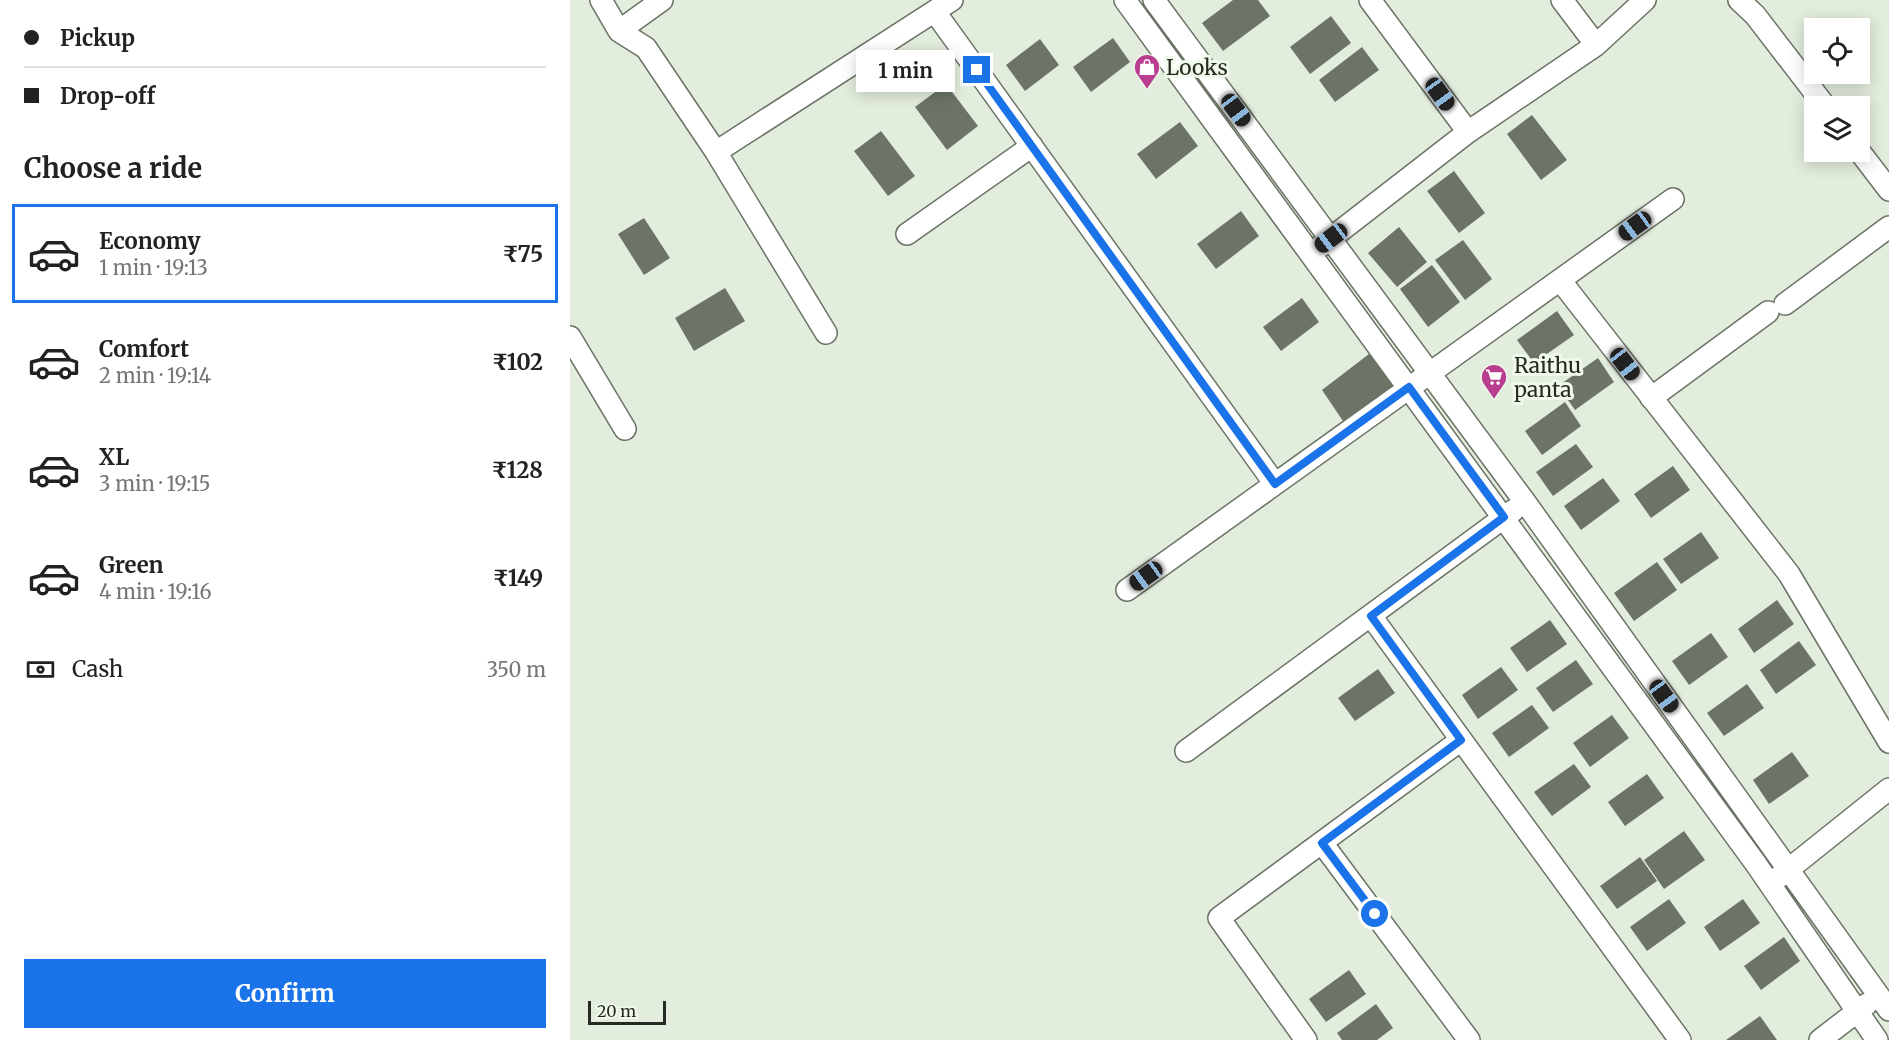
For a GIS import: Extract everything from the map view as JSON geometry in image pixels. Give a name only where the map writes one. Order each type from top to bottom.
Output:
[{"type":"street","points":[[619,31],[640,7],[662,0]]},
{"type":"street","points":[[1125,0],[1770,884],[1877,1040]]},
{"type":"street","points":[[1154,0],[1525,502],[1789,870],[1886,998],[1857,1011],[1820,1040]]},
{"type":"street","points":[[1370,0],[1468,132]]},
{"type":"street","points":[[1562,0],[1596,45]]},
{"type":"street","points":[[1310,254],[1468,132],[1596,45],[1645,0]]},
{"type":"street","points":[[1739,0],[1755,15],[1817,96]]},
{"type":"street","points":[[604,1],[619,31],[646,48],[716,152],[826,333]]},
{"type":"street","points":[[716,152],[944,6],[1032,146],[1275,484]]},
{"type":"street","points":[[640,7],[646,48]]},
{"type":"street","points":[[907,234],[1032,146]]},
{"type":"street","points":[[1868,162],[1889,190]]},
{"type":"street","points":[[1127,590],[1673,199]]},
{"type":"street","points":[[1652,398],[1889,227]]},
{"type":"street","points":[[1560,280],[1789,574],[1889,742]]},
{"type":"street","points":[[570,337],[625,429]]},
{"type":"street","points":[[1186,751],[1525,502]]},
{"type":"street","points":[[1371,616],[1680,1040]]},
{"type":"street","points":[[1306,1040],[1219,918],[1461,740]]},
{"type":"street","points":[[1770,884],[1889,789]]},
{"type":"street","points":[[1322,843],[1469,1040]]},
{"type":"building","points":[[1233,0],[1258,0],[1270,16],[1223,51],[1202,23]]},
{"type":"building","points":[[1331,16],[1351,43],[1310,74],[1290,47]]},
{"type":"building","points":[[1113,38],[1130,62],[1091,92],[1073,67]]},
{"type":"building","points":[[1040,39],[1059,65],[1025,91],[1006,65]]},
{"type":"building","points":[[1362,47],[1379,70],[1335,102],[1319,80]]},
{"type":"building","points":[[946,84],[978,126],[947,150],[915,107]]},
{"type":"building","points":[[1532,115],[1567,160],[1541,180],[1507,134]]},
{"type":"building","points":[[1180,122],[1198,146],[1156,179],[1137,154]]},
{"type":"building","points":[[881,131],[915,176],[888,196],[854,151]]},
{"type":"building","points":[[1454,171],[1485,213],[1459,233],[1427,191]]},
{"type":"building","points":[[1241,211],[1259,236],[1216,269],[1197,244]]},
{"type":"building","points":[[644,218],[670,258],[644,275],[618,234]]},
{"type":"building","points":[[1399,227],[1427,262],[1397,287],[1368,253]]},
{"type":"building","points":[[1463,240],[1492,279],[1465,300],[1435,260]]},
{"type":"building","points":[[1432,265],[1460,302],[1428,327],[1400,289]]},
{"type":"building","points":[[725,288],[745,321],[694,351],[675,318]]},
{"type":"building","points":[[1302,298],[1319,322],[1281,351],[1263,327]]},
{"type":"building","points":[[1557,311],[1574,335],[1534,363],[1517,340]]},
{"type":"building","points":[[1369,354],[1399,388],[1345,424],[1322,390]]},
{"type":"building","points":[[1598,358],[1614,382],[1575,410],[1558,386]]},
{"type":"building","points":[[1565,402],[1581,426],[1542,455],[1525,431]]},
{"type":"building","points":[[1576,444],[1593,467],[1553,496],[1536,472]]},
{"type":"building","points":[[1673,466],[1690,490],[1651,518],[1634,494]]},
{"type":"building","points":[[1603,478],[1620,501],[1581,530],[1564,506]]},
{"type":"building","points":[[1701,532],[1719,558],[1681,584],[1663,559]]},
{"type":"building","points":[[1657,562],[1677,590],[1634,621],[1614,593]]},
{"type":"building","points":[[1777,600],[1794,624],[1754,653],[1738,629]]},
{"type":"building","points":[[1550,620],[1567,644],[1527,672],[1510,648]]},
{"type":"building","points":[[1711,633],[1728,657],[1689,685],[1672,661]]},
{"type":"building","points":[[1799,641],[1816,665],[1776,694],[1760,670]]},
{"type":"building","points":[[1576,660],[1593,684],[1553,712],[1536,688]]},
{"type":"building","points":[[1501,667],[1518,690],[1478,719],[1462,695]]},
{"type":"building","points":[[1378,669],[1395,693],[1355,721],[1338,698]]},
{"type":"building","points":[[1747,684],[1764,708],[1724,736],[1707,713]]},
{"type":"building","points":[[1532,705],[1549,728],[1509,757],[1492,733]]},
{"type":"building","points":[[1612,715],[1629,738],[1590,767],[1573,743]]},
{"type":"building","points":[[1792,752],[1809,776],[1769,804],[1753,780]]},
{"type":"building","points":[[1574,764],[1591,787],[1552,816],[1534,792]]},
{"type":"building","points":[[1647,774],[1664,798],[1625,826],[1608,802]]},
{"type":"building","points":[[1684,831],[1705,860],[1664,889],[1644,860]]},
{"type":"building","points":[[1640,857],[1657,881],[1617,909],[1600,886]]},
{"type":"building","points":[[1669,899],[1686,923],[1647,951],[1630,927]]},
{"type":"building","points":[[1743,899],[1760,923],[1720,951],[1704,927]]},
{"type":"building","points":[[1784,937],[1800,961],[1761,990],[1744,966]]},
{"type":"building","points":[[1349,970],[1366,994],[1326,1022],[1309,999]]},
{"type":"building","points":[[1376,1004],[1393,1028],[1377,1040],[1342,1040],[1337,1033]]},
{"type":"building","points":[[1760,1016],[1777,1040],[1726,1040]]},
{"type":"place","name":"Looks","points":[[1147,90]]},
{"type":"place","name":"Raithu panta","points":[[1494,400]]},
{"type":"route","points":[[977,70],[1275,484],[1409,387],[1504,517],[1371,616],[1461,740],[1322,843],[1375,914]]}]
